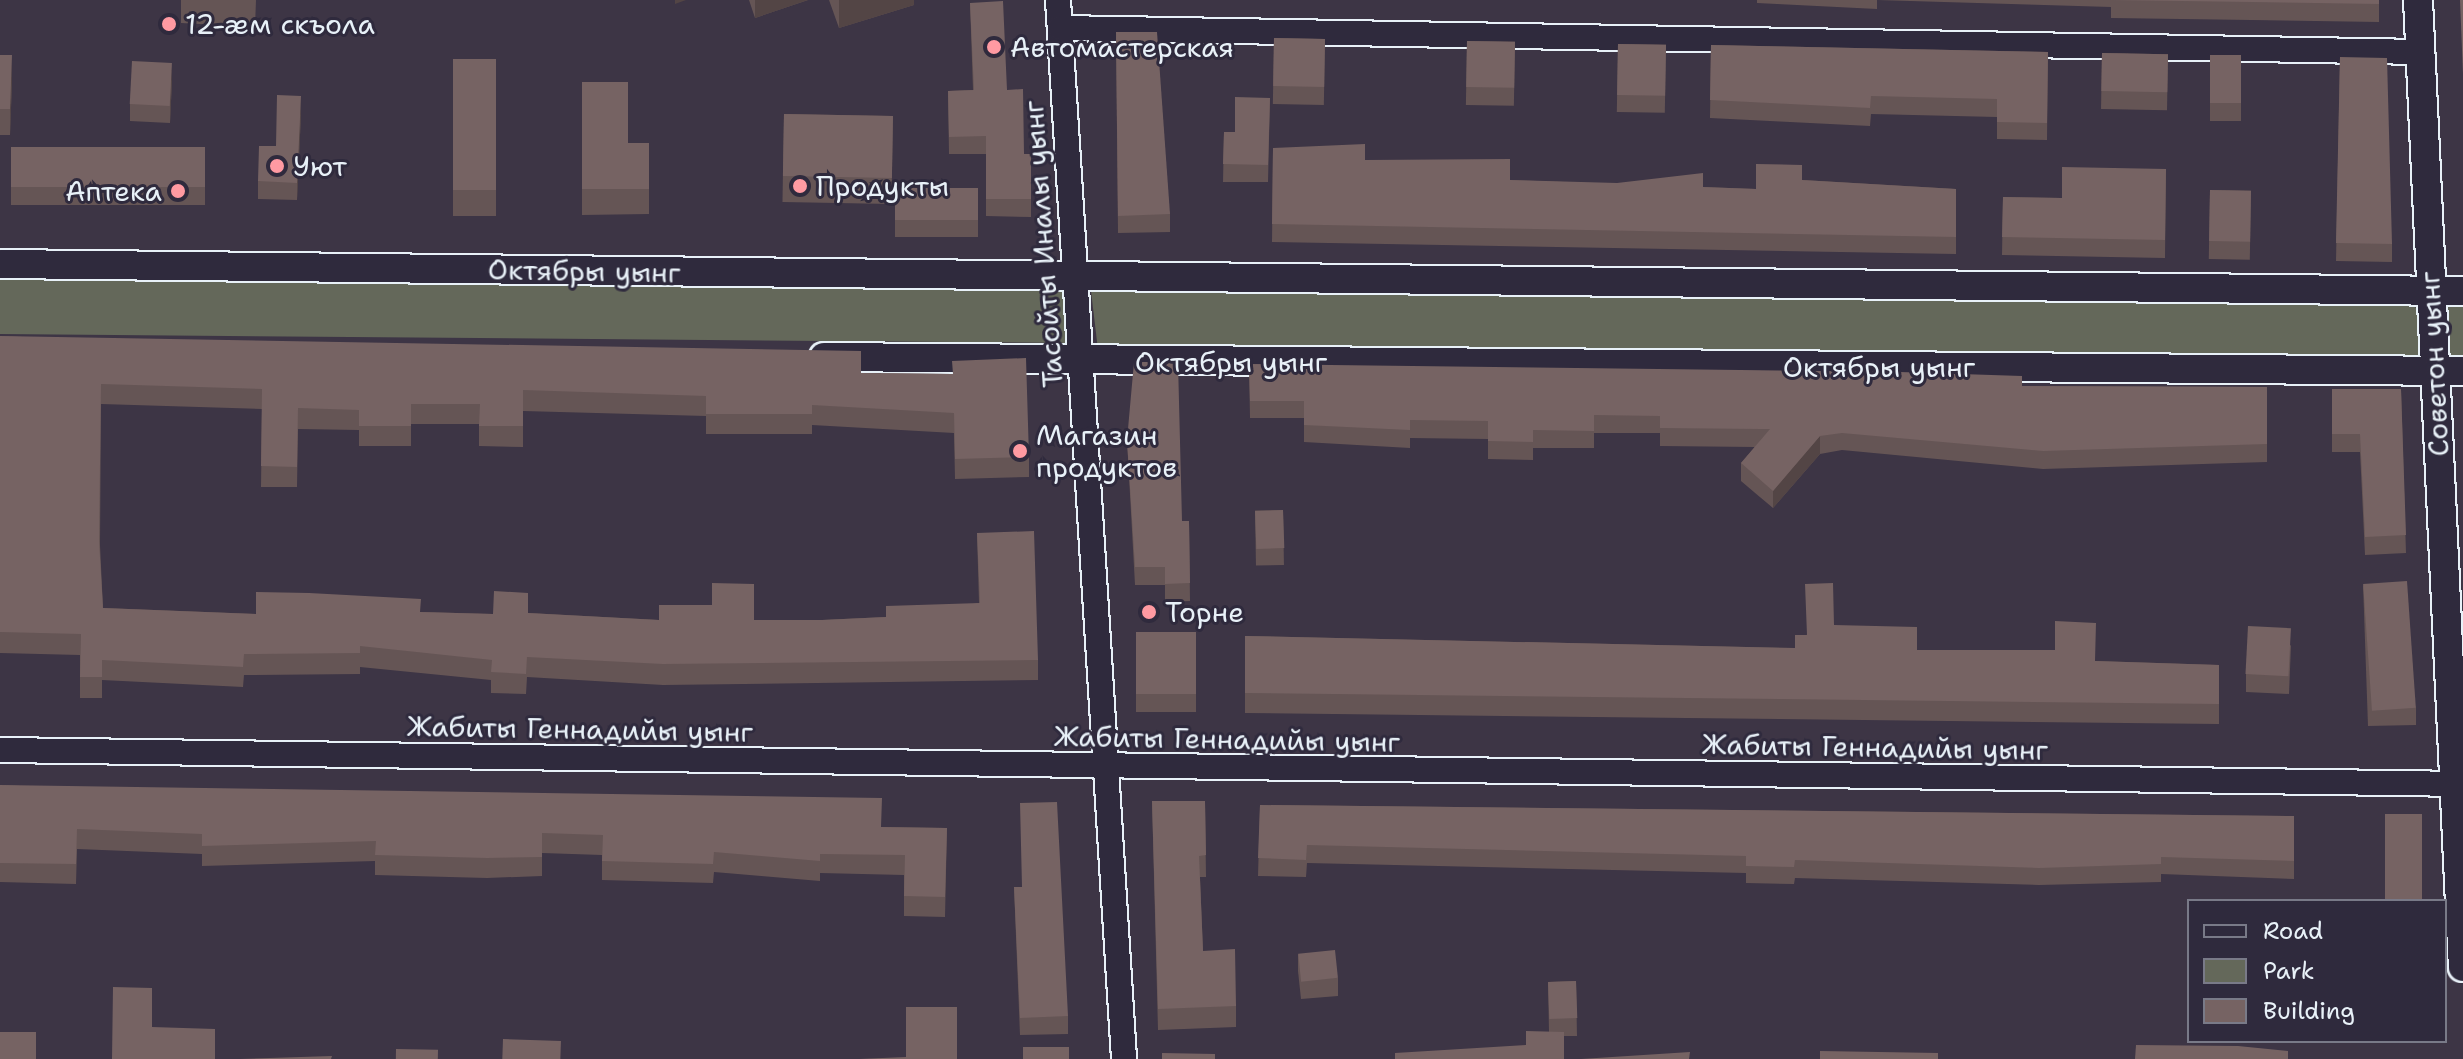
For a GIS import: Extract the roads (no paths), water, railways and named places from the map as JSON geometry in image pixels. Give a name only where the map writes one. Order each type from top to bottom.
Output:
[{"type":"street","name":"Тасойты Иналы уынг","points":[[1058,0],[1124,1059]]},
{"type":"street","name":"Советон уынг","points":[[2418,0],[2463,967]]},
{"type":"street","points":[[1060,28],[2419,52]]},
{"type":"street","name":"Октябры уынг","points":[[0,264],[2463,291]]},
{"type":"street","name":"Октябры уынг","points":[[789,356],[2463,371]]},
{"type":"street","name":"Жабиты Геннадийы уынг","points":[[0,750],[2454,784]]},
{"type":"place","name":"12-æм скъола","points":[[169,24]]},
{"type":"place","name":"Автомастерская","points":[[994,47]]},
{"type":"place","name":"Уют","points":[[277,166]]},
{"type":"place","name":"Продукты","points":[[800,186]]},
{"type":"place","name":"Аптека","points":[[178,191]]},
{"type":"place","name":"Магазин продуктов","points":[[1020,451]]},
{"type":"place","name":"Торне","points":[[1149,612]]}]
